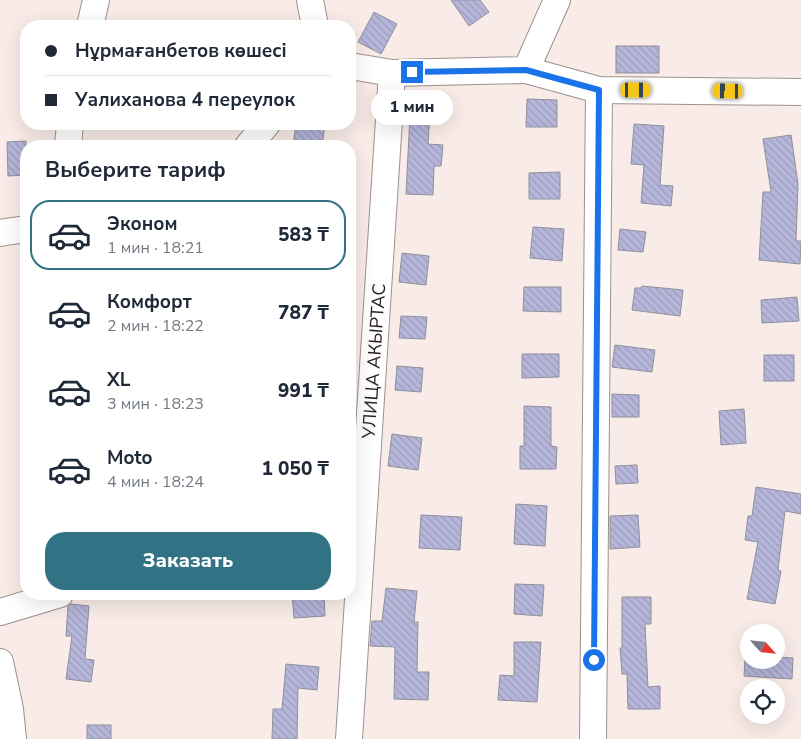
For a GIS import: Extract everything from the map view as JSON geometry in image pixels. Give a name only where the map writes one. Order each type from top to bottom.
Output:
[{"type":"street","points":[[91,20],[96,0]]},
{"type":"street","points":[[310,0],[314,20]]},
{"type":"street","points":[[526,70],[557,0]]},
{"type":"street","points":[[356,67],[392,73],[526,70],[599,90],[801,92]]},
{"type":"street","name":"УЛИЦА АКЫРТАС","points":[[350,739],[392,73]]},
{"type":"street","points":[[593,739],[599,90]]},
{"type":"street","points":[[253,140],[262,130]]},
{"type":"street","points":[[0,233],[20,230]]},
{"type":"street","points":[[0,612],[40,600]]},
{"type":"street","points":[[0,662],[10,709],[13,739]]},
{"type":"building","points":[[451,0],[480,0],[489,12],[469,26]]},
{"type":"building","points":[[374,12],[397,24],[381,54],[358,42]]},
{"type":"building","points":[[616,46],[659,46],[659,73],[616,73]]},
{"type":"building","points":[[411,95],[431,97],[428,144],[443,145],[441,166],[434,166],[433,195],[406,194]]},
{"type":"building","points":[[527,99],[557,100],[557,127],[526,127]]},
{"type":"building","points":[[634,124],[664,126],[660,185],[673,186],[671,206],[641,203],[644,165],[631,164]]},
{"type":"building","points":[[295,130],[324,130],[323,140],[294,140]]},
{"type":"building","points":[[791,135],[798,184],[796,241],[801,241],[800,264],[759,260],[763,192],[771,192],[763,139]]},
{"type":"building","points":[[20,141],[20,175],[8,176],[7,142]]},
{"type":"building","points":[[560,172],[560,199],[529,199],[529,173]]},
{"type":"building","points":[[533,227],[564,229],[562,261],[530,258]]},
{"type":"building","points":[[620,229],[646,232],[643,252],[618,250]]},
{"type":"building","points":[[402,253],[429,256],[426,285],[399,282]]},
{"type":"building","points":[[642,286],[683,290],[680,316],[632,310],[635,288],[641,288]]},
{"type":"building","points":[[524,287],[561,287],[561,312],[523,311]]},
{"type":"building","points":[[797,297],[799,321],[762,323],[761,300]]},
{"type":"building","points":[[401,316],[427,317],[425,339],[399,338]]},
{"type":"building","points":[[615,345],[655,350],[652,372],[612,367]]},
{"type":"building","points":[[522,354],[559,354],[559,377],[522,378]]},
{"type":"building","points":[[764,355],[794,355],[794,381],[764,381]]},
{"type":"building","points":[[397,366],[423,368],[421,392],[395,390]]},
{"type":"building","points":[[612,394],[639,395],[639,417],[612,417]]},
{"type":"building","points":[[524,406],[551,407],[551,446],[557,447],[556,469],[520,469],[520,446],[524,446]]},
{"type":"building","points":[[744,409],[746,443],[721,445],[719,411]]},
{"type":"building","points":[[392,434],[422,438],[418,470],[388,466]]},
{"type":"building","points":[[637,465],[638,483],[616,484],[615,466]]},
{"type":"building","points":[[756,487],[801,494],[801,514],[785,511],[778,570],[781,571],[775,604],[747,599],[758,542],[745,540],[748,516],[752,516]]},
{"type":"building","points":[[516,504],[547,506],[545,546],[514,544]]},
{"type":"building","points":[[421,515],[462,517],[460,550],[419,548]]},
{"type":"building","points":[[638,515],[640,547],[610,549],[610,516]]},
{"type":"building","points":[[515,584],[544,585],[542,616],[514,614]]},
{"type":"building","points":[[386,588],[417,591],[414,622],[418,622],[417,672],[429,672],[428,700],[394,699],[395,647],[370,646],[372,621],[382,621]]},
{"type":"building","points":[[622,597],[651,597],[651,624],[645,624],[648,687],[660,686],[660,709],[628,709],[627,674],[622,674],[620,648],[622,648]]},
{"type":"building","points":[[292,600],[324,600],[325,616],[294,618]]},
{"type":"building","points":[[71,604],[89,606],[85,659],[94,660],[91,682],[66,679],[72,636],[66,636],[68,606]]},
{"type":"building","points":[[514,642],[541,642],[537,702],[498,700],[500,675],[514,676]]},
{"type":"building","points":[[785,658],[793,658],[792,679],[744,676],[744,669],[785,669]]},
{"type":"building","points":[[286,664],[319,667],[317,690],[298,688],[297,739],[272,739],[273,709],[282,709]]},
{"type":"building","points":[[87,725],[111,725],[111,739],[87,739]]},
{"type":"route","points":[[412,72],[526,70],[599,90],[594,660]]}]
